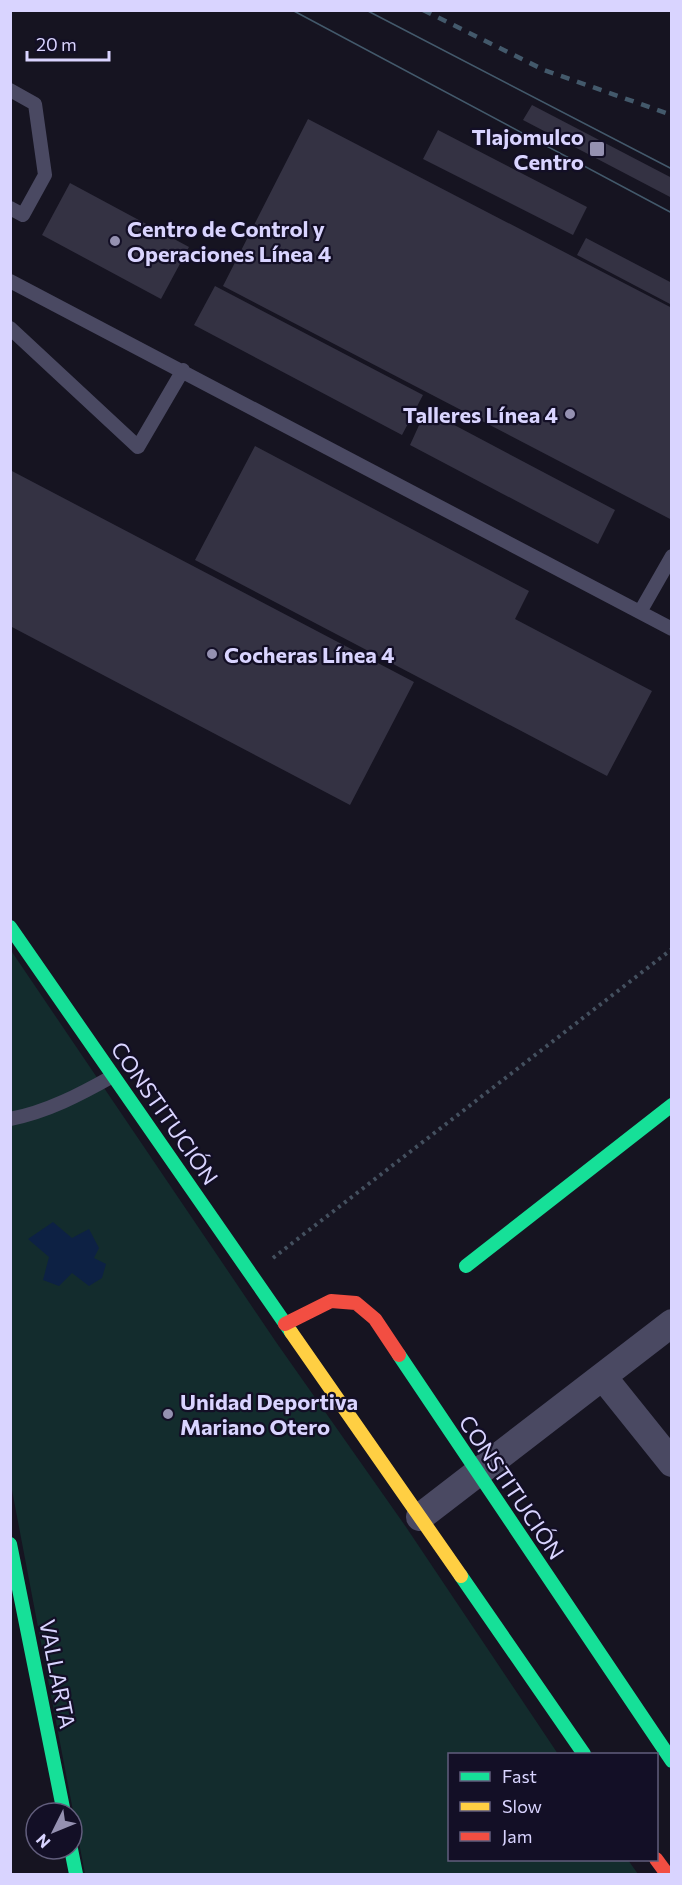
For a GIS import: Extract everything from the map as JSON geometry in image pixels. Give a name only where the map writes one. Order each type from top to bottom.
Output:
[{"type":"main road","name":"CONSTITUCIÓN","points":[[10,927],[583,1753]]},
{"type":"main road","points":[[466,1266],[672,1105]]},
{"type":"main road","name":"CONSTITUCIÓN","points":[[285,1324],[331,1301],[356,1303],[375,1319],[672,1761]]},
{"type":"main road","name":"VALLARTA","points":[[10,1544],[62,1801]]},
{"type":"main road","points":[[658,1861],[667,1875]]},
{"type":"street","points":[[420,1517],[672,1323]]},
{"type":"street","points":[[603,1377],[672,1463]]},
{"type":"lane","points":[[10,90],[35,104],[45,175],[23,215],[10,208]]},
{"type":"lane","points":[[10,281],[672,629]]},
{"type":"lane","points":[[10,328],[138,447],[183,370]]},
{"type":"lane","points":[[640,612],[672,556]]},
{"type":"lane","points":[[10,1119],[22,1117],[71,1099],[114,1076]]},
{"type":"path","points":[[251,1275],[672,949]]},
{"type":"green space","name":"Unidad Deportiva Mariano Otero","points":[[10,949],[276,1342],[406,1527],[557,1753],[448,1753],[448,1861],[629,1861],[638,1874],[85,1874],[83,1861],[84,1801],[71,1801],[11,1485]]},
{"type":"water","points":[[53,1222],[72,1238],[89,1229],[99,1248],[94,1258],[106,1264],[102,1278],[89,1286],[72,1273],[59,1286],[43,1280],[49,1257],[28,1239]]},
{"type":"building","name":"Tlajomulco Centro","points":[[532,105],[672,178],[672,198],[523,120]]},
{"type":"building","name":"Talleres Línea 4","points":[[308,119],[672,308],[672,520],[223,286]]},
{"type":"building","points":[[438,130],[587,207],[573,235],[423,159]]},
{"type":"building","name":"Centro de Control y Operaciones Línea 4","points":[[70,183],[189,247],[161,299],[42,235]]},
{"type":"building","points":[[586,238],[672,283],[672,305],[577,255]]},
{"type":"building","points":[[215,286],[423,395],[402,435],[194,325]]},
{"type":"building","points":[[426,410],[615,510],[598,544],[410,445]]},
{"type":"building","points":[[255,446],[529,591],[515,619],[652,691],[607,776],[195,560]]},
{"type":"building","name":"Cocheras Línea 4","points":[[10,470],[414,682],[350,805],[10,626]]},
{"type":"tram line","points":[[292,10],[672,213]]},
{"type":"tram line","points":[[366,10],[672,169]]},
{"type":"railway","points":[[423,10],[544,70],[672,115]]},
{"type":"traffic: fast","points":[[10,927],[291,1332]]},
{"type":"traffic: fast","points":[[466,1266],[672,1105]]},
{"type":"traffic: fast","points":[[399,1355],[672,1761]]},
{"type":"traffic: fast","points":[[10,1544],[62,1801]]},
{"type":"traffic: fast","points":[[461,1576],[583,1753]]},
{"type":"traffic: fast","points":[[73,1861],[76,1874]]},
{"type":"traffic: slow","points":[[291,1332],[461,1576]]},
{"type":"traffic: jam","points":[[285,1324],[331,1301],[356,1303],[375,1319],[399,1355]]},
{"type":"traffic: jam","points":[[657,1861],[667,1874]]},
{"type":"place","name":"Tlajomulco Centro","points":[[597,149]]},
{"type":"place","name":"Centro de Control y Operaciones Línea 4","points":[[115,241]]},
{"type":"place","name":"Talleres Línea 4","points":[[570,414]]},
{"type":"place","name":"Cocheras Línea 4","points":[[212,654]]},
{"type":"place","name":"Unidad Deportiva Mariano Otero","points":[[168,1414]]}]
